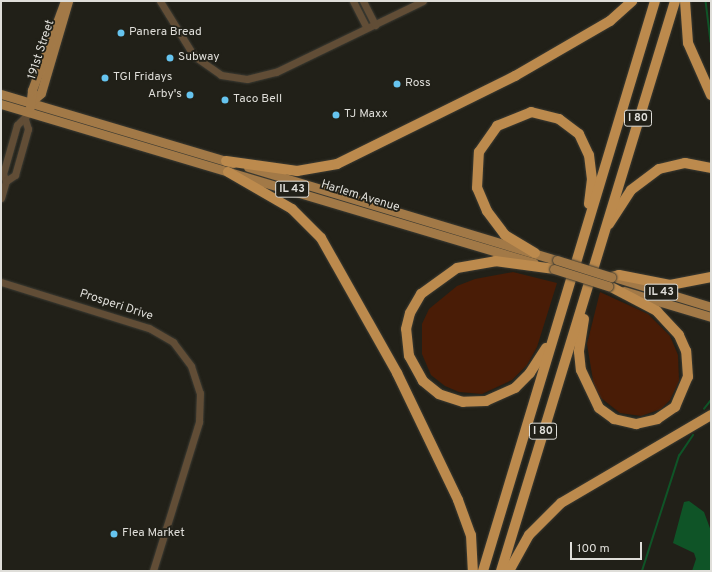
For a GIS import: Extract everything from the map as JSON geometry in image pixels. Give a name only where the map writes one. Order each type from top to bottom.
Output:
[{"type":"highway","points":[[226,161],[297,171],[337,164],[522,73],[610,21],[632,1]]},
{"type":"highway","name":"I 80","points":[[483,571],[656,1]]},
{"type":"highway","name":"I 80","points":[[501,571],[602,236],[675,1]]},
{"type":"highway","points":[[685,1],[688,43],[711,95]]},
{"type":"highway","points":[[535,253],[505,235],[487,211],[478,188],[476,171],[483,143],[497,126],[519,115],[545,114],[579,134],[589,155],[592,179],[585,233]]},
{"type":"highway","points":[[602,236],[627,195],[648,175],[677,164],[711,168]]},
{"type":"highway","points":[[228,172],[292,209],[321,238],[397,373],[458,500],[471,535],[473,571]]},
{"type":"highway","points":[[556,265],[495,261],[474,262],[451,270],[432,282],[416,300],[408,320],[406,346],[417,373],[433,390],[458,401],[482,402],[508,393],[526,379],[556,329]]},
{"type":"highway","points":[[586,291],[588,301],[579,352],[589,394],[599,408],[614,419],[636,424],[652,421],[670,411],[685,391],[689,370],[686,351],[675,330],[662,315],[610,283],[619,275],[670,285],[711,277]]},
{"type":"highway","points":[[509,571],[529,535],[561,503],[711,415]]},
{"type":"main road","name":"191st Street","points":[[26,116],[31,102],[34,83],[65,1]]},
{"type":"main road","name":"191st Street","points":[[31,102],[40,93],[68,1]]},
{"type":"main road","name":"Harlem Avenue","points":[[1,94],[535,253],[556,265]]},
{"type":"main road","name":"Harlem Avenue","points":[[1,104],[26,116],[556,265],[711,317]]},
{"type":"main road","name":"Harlem Avenue","points":[[610,283],[711,307]]},
{"type":"street","points":[[160,1],[194,56],[221,75],[236,78],[255,79],[276,72],[422,1]]},
{"type":"street","points":[[353,1],[367,28]]},
{"type":"street","points":[[363,1],[375,25]]},
{"type":"street","name":"191st Street","points":[[1,198],[6,181],[3,174],[17,126],[26,116]]},
{"type":"street","name":"191st Street","points":[[6,181],[15,175],[28,129],[26,116]]},
{"type":"street","name":"Prosperi Drive","points":[[1,282],[149,328],[173,342],[191,366],[200,393],[199,422],[153,571]]},
{"type":"shaded area","points":[[513,272],[557,283],[537,347],[527,365],[512,380],[482,394],[459,392],[445,386],[431,375],[422,354],[422,324],[429,309],[457,286],[475,279]]},
{"type":"shaded area","points":[[600,292],[648,314],[670,336],[678,355],[679,381],[670,400],[661,409],[641,416],[620,413],[601,398],[594,386],[587,344]]},
{"type":"shaded area","points":[[689,501],[704,512],[711,531],[711,571],[692,571],[696,559],[694,553],[673,543],[684,502]]},
{"type":"waterway","points":[[706,1],[711,42]]},
{"type":"waterway","points":[[704,409],[711,400]]},
{"type":"waterway","points":[[642,571],[679,456],[693,435]]},
{"type":"place","name":"Panera Bread","points":[[121,33]]},
{"type":"place","name":"Subway","points":[[170,58]]},
{"type":"place","name":"TGI Fridays","points":[[105,78]]},
{"type":"place","name":"Ross","points":[[397,84]]},
{"type":"place","name":"Arby's","points":[[190,95]]},
{"type":"place","name":"Taco Bell","points":[[225,100]]},
{"type":"place","name":"TJ Maxx","points":[[336,115]]},
{"type":"place","name":"Flea Market","points":[[114,534]]}]
